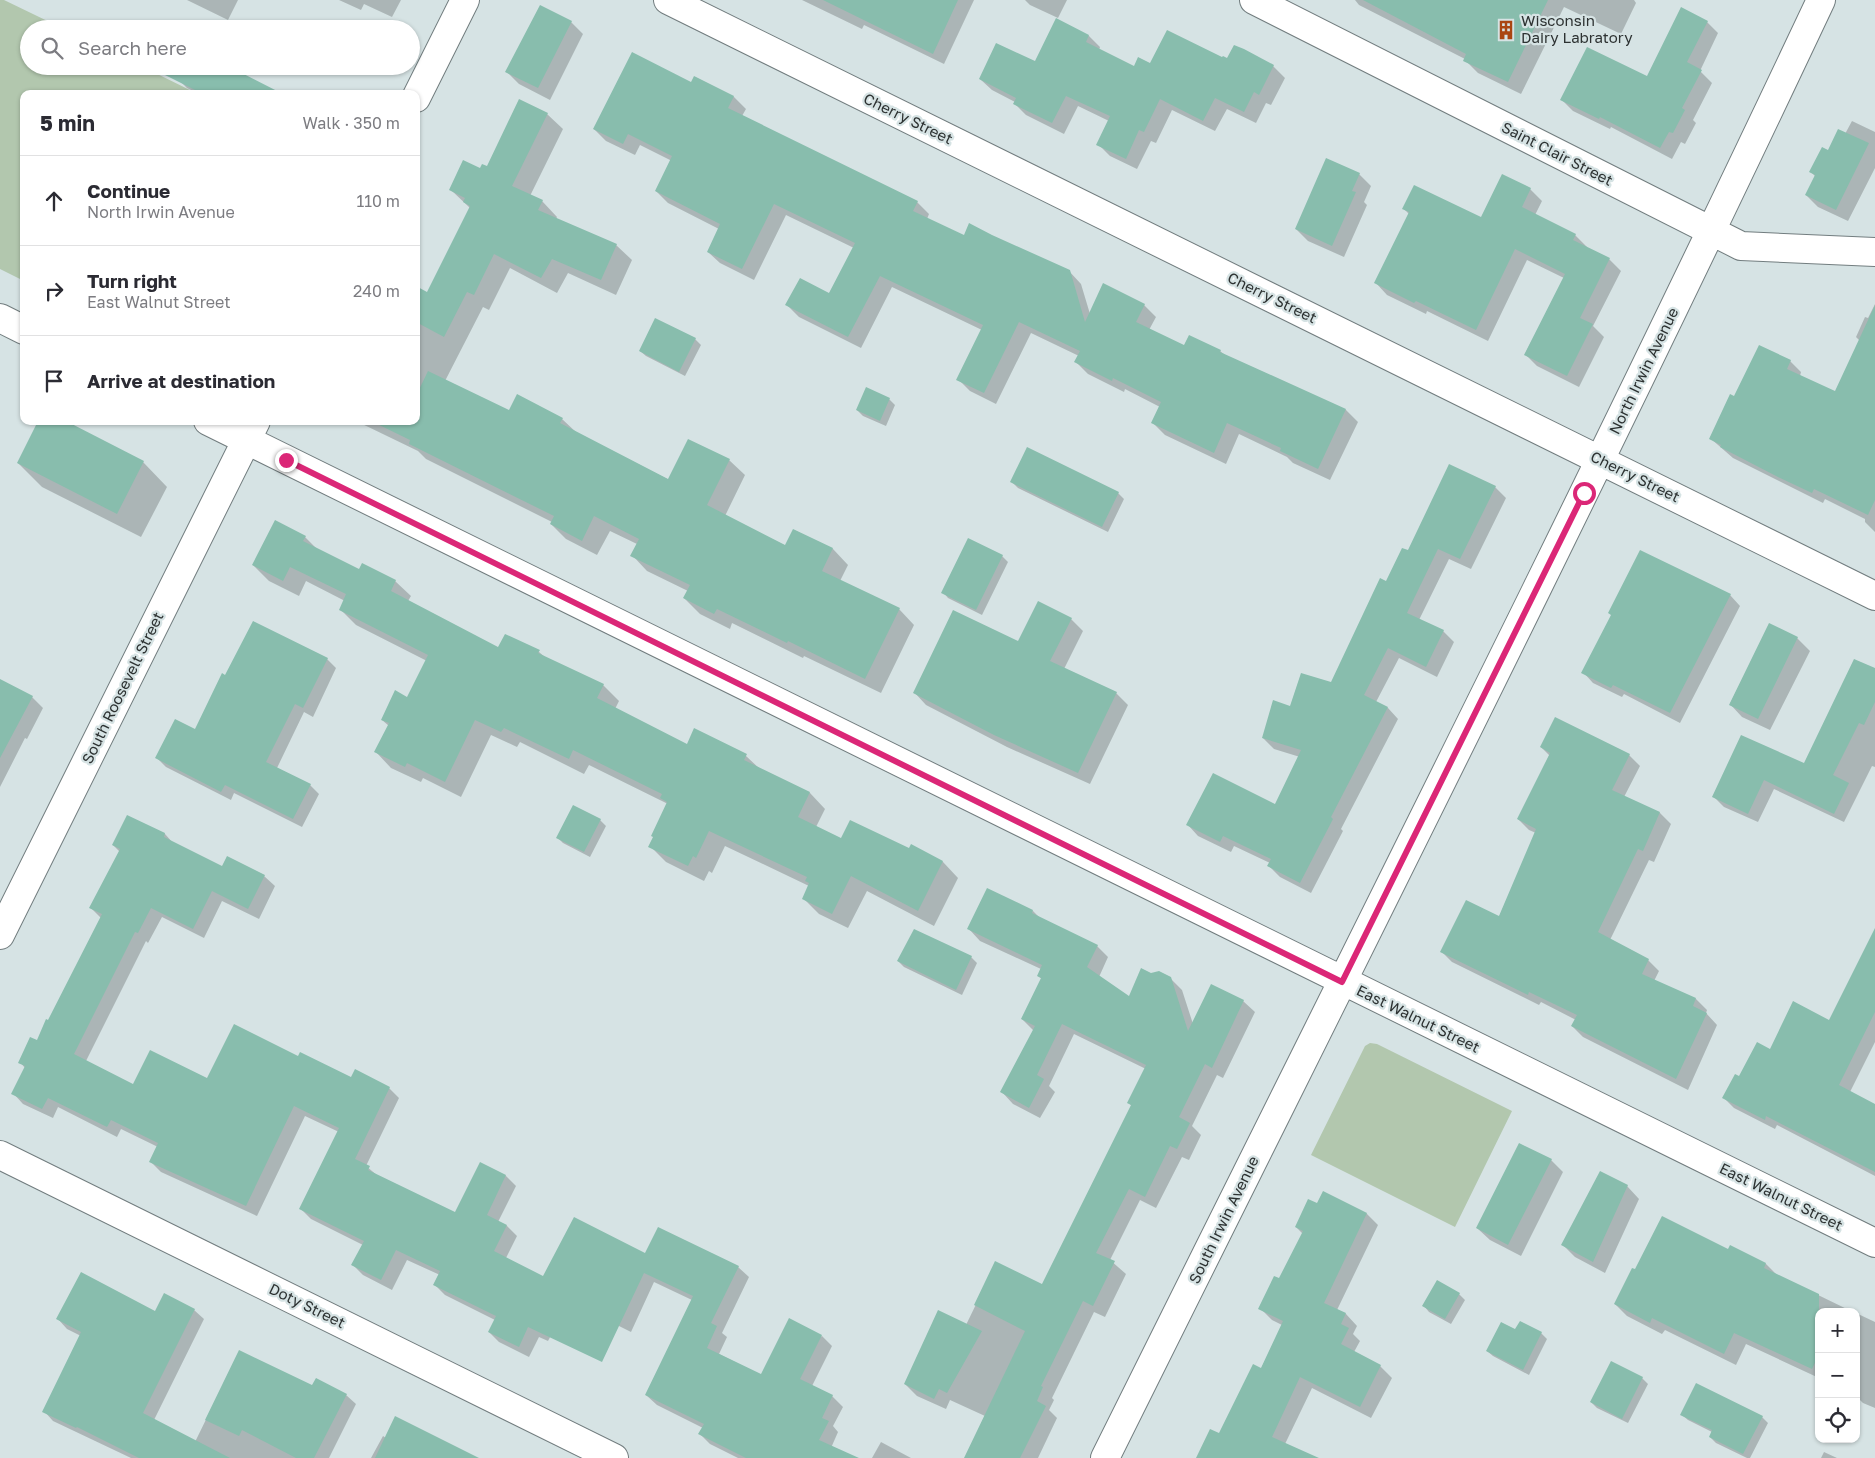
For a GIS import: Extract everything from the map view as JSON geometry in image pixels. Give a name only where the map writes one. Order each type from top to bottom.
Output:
[{"type":"street","points":[[420,90],[465,0]]},
{"type":"street","name":"Cherry Street","points":[[668,0],[1875,596]]},
{"type":"street","name":"Saint Clair Street","points":[[1254,0],[1741,246],[1875,252]]},
{"type":"street","name":"North Irwin Avenue","points":[[1342,982],[1712,232],[1821,0]]},
{"type":"street","points":[[0,318],[20,328]]},
{"type":"street","name":"East Walnut Street","points":[[225,425],[251,431],[1342,982],[1875,1243]]},
{"type":"street","name":"South Roosevelt Street","points":[[0,935],[251,431]]},
{"type":"street","name":"South Irwin Avenue","points":[[1105,1458],[1342,982]]},
{"type":"street","name":"Doty Street","points":[[0,1155],[614,1458]]},
{"type":"green space","points":[[0,0],[4,0],[45,20],[20,20],[20,75],[159,75],[190,90],[20,90],[20,279],[0,269]]},
{"type":"green space","points":[[1370,1043],[1377,1044],[1512,1111],[1455,1227],[1311,1155],[1365,1046]]},
{"type":"building","points":[[823,0],[958,0],[933,54]]},
{"type":"building","points":[[1363,0],[1548,0],[1508,82],[1463,61],[1466,54]]},
{"type":"building","points":[[540,5],[572,21],[538,88],[505,72]]},
{"type":"building","points":[[1681,7],[1708,21],[1687,62],[1702,70],[1682,108],[1685,110],[1673,133],[1669,132],[1660,148],[1600,117],[1599,119],[1560,100],[1587,47],[1647,76]]},
{"type":"building","points":[[1056,18],[1089,35],[1086,42],[1134,66],[1138,57],[1150,63],[1167,30],[1222,57],[1227,58],[1234,45],[1274,65],[1259,95],[1254,92],[1244,112],[1215,98],[1203,121],[1160,99],[1144,132],[1139,130],[1126,159],[1096,145],[1110,116],[1066,96],[1052,123],[1013,104],[1016,98],[979,79],[996,43],[1035,61]]},
{"type":"building","points":[[632,52],[691,82],[694,76],[734,96],[728,108],[918,201],[913,211],[964,235],[969,223],[1070,270],[1085,322],[1103,283],[1145,304],[1136,322],[1184,345],[1189,335],[1221,350],[1220,352],[1346,409],[1318,469],[1280,451],[1281,448],[1227,423],[1214,453],[1151,423],[1161,402],[1113,378],[1112,381],[1074,362],[1080,351],[1019,322],[984,393],[956,380],[983,325],[880,276],[848,337],[785,305],[800,278],[829,293],[855,243],[774,204],[742,269],[707,252],[720,224],[655,191],[672,156],[628,134],[623,144],[593,129]]},
{"type":"building","points":[[165,75],[246,75],[275,90],[195,90]]},
{"type":"building","points":[[519,99],[548,113],[512,186],[543,200],[538,210],[617,244],[601,280],[552,259],[541,278],[494,254],[474,295],[467,292],[444,337],[420,324],[420,288],[427,292],[470,206],[463,202],[465,198],[449,190],[463,160],[480,168],[482,164],[487,166]]},
{"type":"building","points":[[1838,129],[1869,143],[1836,210],[1805,195],[1815,175],[1809,172],[1822,147],[1828,150]]},
{"type":"building","points":[[1326,158],[1360,173],[1352,191],[1356,192],[1332,246],[1295,229]]},
{"type":"building","points":[[1502,174],[1531,188],[1522,207],[1576,234],[1573,240],[1610,258],[1580,318],[1593,324],[1567,376],[1524,355],[1565,274],[1515,249],[1476,330],[1374,283],[1409,212],[1402,209],[1414,185],[1481,217]]},
{"type":"building","points":[[1875,305],[1875,500],[1868,515],[1814,489],[1812,493],[1778,477],[1720,447],[1721,445],[1709,439],[1730,394],[1734,396],[1759,345],[1791,360],[1787,369],[1835,391]]},
{"type":"building","points":[[655,318],[696,338],[679,372],[639,351]]},
{"type":"building","points":[[428,371],[509,410],[517,394],[563,418],[560,423],[668,479],[688,439],[730,459],[707,505],[785,545],[793,529],[833,548],[822,571],[900,608],[865,679],[717,609],[714,614],[683,598],[690,585],[630,556],[639,539],[594,516],[582,541],[550,524],[554,516],[409,444],[410,440],[379,425],[420,425],[420,388]]},
{"type":"building","points":[[866,387],[890,398],[880,421],[856,410]]},
{"type":"building","points":[[36,425],[74,425],[144,461],[117,514],[17,463]]},
{"type":"building","points":[[1027,447],[1119,492],[1102,527],[1010,482]]},
{"type":"building","points":[[1449,464],[1496,486],[1460,559],[1438,549],[1407,613],[1444,630],[1426,667],[1388,648],[1364,695],[1388,707],[1331,817],[1333,819],[1300,883],[1267,866],[1271,859],[1223,836],[1220,842],[1186,825],[1213,773],[1275,804],[1301,750],[1262,738],[1273,700],[1290,706],[1301,673],[1331,682],[1380,578],[1386,581],[1402,548],[1408,550]]},
{"type":"building","points":[[275,520],[306,536],[303,541],[359,569],[362,563],[396,580],[391,591],[498,647],[505,634],[540,650],[538,653],[604,684],[597,698],[687,744],[694,728],[747,754],[744,760],[810,792],[798,817],[841,838],[850,820],[909,848],[911,844],[943,861],[918,911],[851,876],[832,914],[802,899],[809,883],[805,881],[807,877],[709,831],[696,858],[693,856],[688,866],[648,847],[653,837],[651,836],[667,802],[660,798],[662,794],[573,750],[569,759],[504,728],[501,732],[475,720],[445,782],[407,763],[405,767],[374,752],[389,723],[381,720],[395,690],[407,697],[428,655],[339,610],[346,594],[290,567],[283,581],[252,565]]},
{"type":"building","points":[[968,538],[1003,555],[976,610],[941,593]]},
{"type":"building","points":[[1640,550],[1731,594],[1670,713],[1613,685],[1611,688],[1581,673],[1611,615],[1608,613]]},
{"type":"building","points":[[1038,601],[1072,618],[1050,661],[1117,692],[1078,773],[994,735],[913,693],[953,610],[1018,641]]},
{"type":"building","points":[[253,621],[328,658],[303,708],[295,704],[266,762],[311,784],[293,819],[225,785],[221,792],[155,758],[175,719],[195,729],[222,673],[225,675]]},
{"type":"building","points":[[1769,623],[1798,637],[1758,719],[1729,705]]},
{"type":"building","points":[[1854,659],[1875,668],[1875,702],[1864,725],[1859,723],[1833,775],[1849,783],[1834,814],[1764,780],[1748,814],[1712,797],[1741,735],[1804,763]]},
{"type":"building","points":[[0,679],[33,696],[0,758]]},
{"type":"building","points":[[1555,717],[1630,754],[1612,790],[1660,812],[1643,851],[1638,849],[1598,932],[1649,959],[1642,974],[1696,998],[1693,1006],[1707,1013],[1676,1079],[1571,1026],[1577,1015],[1529,992],[1528,995],[1440,952],[1466,900],[1499,916],[1536,829],[1517,819],[1550,753],[1540,747]]},
{"type":"building","points":[[573,805],[601,819],[584,852],[556,838]]},
{"type":"building","points":[[127,815],[165,833],[164,837],[222,866],[227,856],[265,875],[248,909],[212,891],[193,929],[151,908],[138,933],[135,932],[74,1054],[133,1084],[150,1050],[207,1078],[234,1024],[298,1056],[300,1052],[351,1077],[355,1069],[390,1087],[355,1159],[370,1166],[368,1170],[455,1212],[480,1162],[506,1175],[487,1215],[507,1225],[494,1251],[543,1276],[574,1217],[645,1253],[658,1227],[739,1266],[711,1323],[717,1326],[707,1348],[761,1374],[789,1318],[822,1335],[800,1379],[833,1395],[822,1418],[829,1421],[819,1440],[859,1458],[746,1458],[698,1434],[704,1424],[645,1395],[693,1296],[644,1273],[602,1362],[528,1327],[519,1347],[488,1332],[496,1316],[433,1285],[440,1271],[396,1250],[381,1280],[351,1265],[364,1241],[299,1209],[339,1128],[294,1106],[246,1206],[149,1162],[158,1143],[111,1120],[107,1127],[48,1098],[42,1109],[11,1094],[25,1066],[18,1063],[30,1037],[37,1040],[46,1019],[48,1020],[102,914],[89,908],[120,849],[112,845]]},
{"type":"building","points":[[987,888],[1033,910],[1032,913],[1098,945],[1087,967],[1129,996],[1141,968],[1151,973],[1159,971],[1171,977],[1188,1031],[1211,984],[1244,1000],[1212,1068],[1205,1064],[1179,1117],[1190,1123],[1177,1149],[1170,1146],[1145,1197],[1129,1189],[1096,1253],[1115,1261],[1093,1306],[1083,1301],[1041,1386],[1043,1387],[1037,1401],[1046,1406],[1020,1458],[964,1458],[1025,1331],[974,1305],[995,1261],[1042,1284],[1131,1105],[1127,1103],[1146,1065],[1062,1024],[1037,1075],[1044,1079],[1029,1108],[1000,1092],[1035,1026],[1021,1019],[1041,978],[1037,976],[1042,965],[967,929]]},
{"type":"building","points":[[1875,928],[1875,1012],[1839,1085],[1875,1104],[1875,1172],[1766,1116],[1765,1120],[1722,1098],[1735,1074],[1739,1076],[1757,1042],[1770,1049],[1793,1001],[1829,1020]]},
{"type":"building","points":[[914,929],[972,956],[956,990],[897,961]]},
{"type":"building","points":[[1519,1143],[1552,1159],[1508,1245],[1476,1228]]},
{"type":"building","points":[[1600,1171],[1628,1185],[1593,1262],[1561,1245]]},
{"type":"building","points":[[1323,1191],[1367,1213],[1324,1303],[1346,1313],[1341,1324],[1349,1328],[1341,1344],[1381,1365],[1360,1407],[1300,1377],[1272,1437],[1319,1458],[1196,1458],[1210,1429],[1219,1433],[1253,1364],[1261,1368],[1283,1321],[1258,1309],[1274,1276],[1279,1278],[1303,1231],[1295,1227],[1308,1199],[1317,1203]]},
{"type":"building","points":[[1662,1216],[1728,1249],[1730,1245],[1766,1263],[1764,1268],[1819,1294],[1819,1308],[1815,1308],[1815,1363],[1812,1369],[1734,1333],[1724,1354],[1652,1318],[1650,1323],[1614,1304],[1632,1268],[1635,1269]]},
{"type":"building","points":[[81,1272],[155,1311],[164,1293],[195,1309],[143,1413],[230,1458],[139,1458],[42,1412],[81,1332],[56,1319]]},
{"type":"building","points":[[1437,1280],[1460,1293],[1445,1319],[1422,1306]]},
{"type":"building","points":[[938,1310],[982,1331],[947,1393],[939,1389],[934,1399],[904,1384]]},
{"type":"building","points":[[1520,1321],[1542,1332],[1523,1370],[1486,1351],[1501,1322],[1515,1329]]},
{"type":"building","points":[[239,1350],[312,1385],[316,1378],[347,1394],[314,1458],[296,1458],[242,1430],[239,1436],[205,1420]]},
{"type":"building","points":[[1611,1361],[1643,1377],[1622,1419],[1590,1402]]},
{"type":"building","points":[[1696,1383],[1763,1416],[1743,1454],[1709,1437],[1712,1430],[1680,1415]]},
{"type":"building","points":[[395,1416],[479,1458],[375,1458]]},
{"type":"place","name":"Wisconsin Dairy Labratory","points":[[1506,30]]},
{"type":"route","points":[[286,460],[1342,982],[1584,493]]}]
